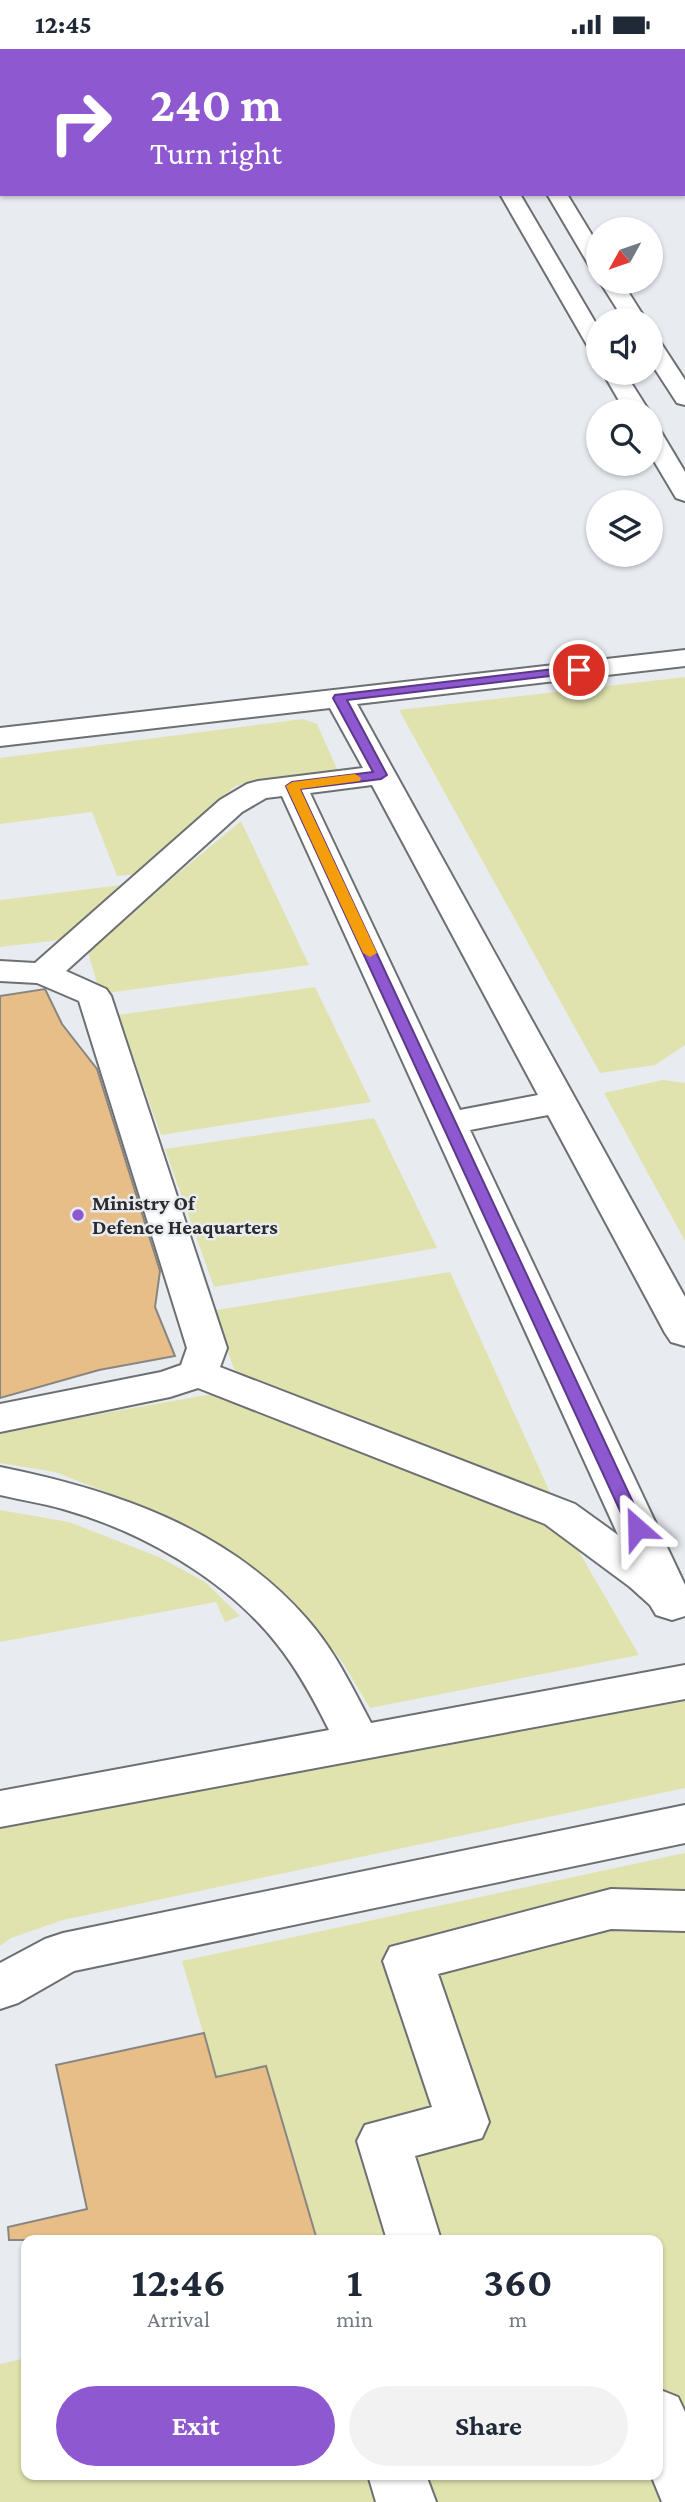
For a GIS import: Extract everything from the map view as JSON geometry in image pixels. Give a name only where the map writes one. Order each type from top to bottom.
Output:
[{"type":"street","points":[[511,196],[586,324]]},
{"type":"street","points":[[558,196],[586,242]]},
{"type":"street","points":[[663,364],[685,398]]},
{"type":"street","points":[[663,455],[685,493]]},
{"type":"street","points":[[0,737],[685,658]]},
{"type":"street","points":[[339,698],[685,1333]]},
{"type":"street","points":[[43,973],[231,806],[258,790],[381,775]]},
{"type":"street","points":[[292,786],[678,1614]]},
{"type":"street","points":[[0,971],[43,973],[94,996],[206,1348],[198,1373]]},
{"type":"street","points":[[449,1123],[559,1102]]},
{"type":"street","points":[[0,1418],[158,1387],[198,1373],[560,1514],[645,1577],[678,1614]]},
{"type":"street","points":[[0,1481],[83,1499],[203,1555],[258,1594],[312,1656],[359,1742]]},
{"type":"street","points":[[0,1809],[685,1682]]},
{"type":"street","points":[[0,1988],[63,1953],[685,1824]]},
{"type":"street","points":[[412,2235],[384,2141],[463,2122],[408,1961],[611,1909],[685,1911]]},
{"type":"street","points":[[663,2415],[685,2409]]},
{"type":"street","points":[[663,2429],[684,2483]]},
{"type":"green space","points":[[685,677],[685,1045],[655,1065],[600,1073],[399,710]]},
{"type":"green space","points":[[303,719],[317,724],[338,771],[272,778],[235,786],[139,874],[117,876],[92,812],[0,824],[0,758]]},
{"type":"green space","points":[[241,821],[309,965],[100,994],[87,949]]},
{"type":"green space","points":[[122,885],[60,940],[0,947],[0,900]]},
{"type":"green space","points":[[315,987],[371,1102],[161,1135],[118,1015]]},
{"type":"green space","points":[[663,1080],[685,1083],[685,1241],[604,1093]]},
{"type":"green space","points":[[374,1118],[437,1248],[214,1287],[165,1149]]},
{"type":"green space","points":[[450,1272],[554,1501],[236,1373],[211,1311]]},
{"type":"green space","points":[[217,1393],[568,1533],[639,1655],[370,1708],[341,1660],[293,1601],[214,1540],[134,1503],[55,1472],[0,1463],[0,1432]]},
{"type":"green space","points":[[0,1510],[69,1522],[159,1557],[205,1582],[240,1616],[225,1622],[216,1602],[0,1642]]},
{"type":"green space","points":[[685,1697],[685,1788],[63,1920],[11,1938],[0,1946],[0,1829]]},
{"type":"green space","points":[[685,1853],[685,2502],[0,2502],[0,2364],[21,2359],[21,2480],[663,2480],[663,2235],[316,2235],[266,2067],[216,2077],[182,1961]]},
{"type":"building","name":"Ministry Of Defence Heaquarters","points":[[45,989],[62,1024],[97,1069],[160,1271],[155,1307],[175,1356],[99,1370],[0,1398],[0,996]]},
{"type":"building","points":[[204,2033],[216,2077],[266,2066],[316,2235],[21,2235],[21,2240],[9,2240],[8,2227],[87,2209],[56,2065]]},
{"type":"slow traffic","points":[[355,778],[292,786],[370,953]]},
{"type":"place","name":"Ministry Of Defence Heaquarters","points":[[78,1215]]},
{"type":"route","points":[[579,670],[339,698],[381,775],[292,786],[637,1528]]}]
